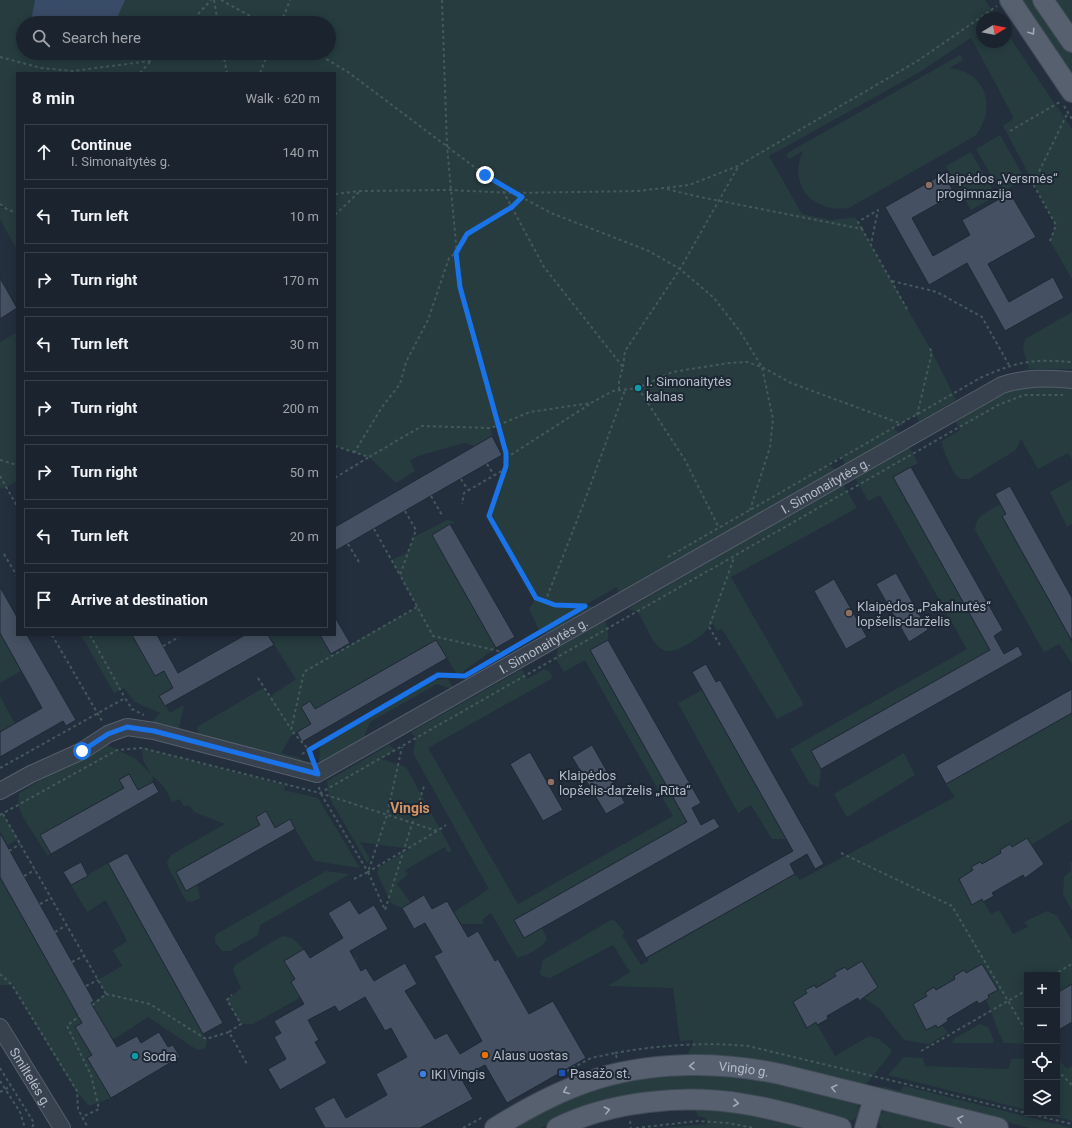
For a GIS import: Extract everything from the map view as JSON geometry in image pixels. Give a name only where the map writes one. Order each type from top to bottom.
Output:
[{"type":"main road","points":[[1043,0],[1072,42]]},
{"type":"main road","points":[[1005,2],[1066,97]]},
{"type":"main road","name":"Vingio g.","points":[[495,1128],[554,1096],[587,1082],[620,1073],[649,1068],[716,1066],[748,1068],[998,1128]]},
{"type":"main road","points":[[865,1128],[874,1098]]},
{"type":"main road","points":[[557,1128],[596,1113],[627,1105],[654,1101],[711,1101],[743,1104],[771,1109],[841,1128]]},
{"type":"street","name":"I. Simonaitytės g.","points":[[318,774],[1002,385],[1022,379],[1038,378],[1072,380]]},
{"type":"street","points":[[0,791],[31,774],[82,751],[108,734],[127,727],[154,731],[318,774]]},
{"type":"street","name":"Smiltelės g.","points":[[0,1027],[62,1128]]},
{"type":"path","points":[[196,16],[211,0]]},
{"type":"path","points":[[214,0],[217,16]]},
{"type":"path","points":[[221,0],[250,16]]},
{"type":"path","points":[[284,16],[290,0]]},
{"type":"path","points":[[442,0],[447,146],[460,287],[499,425],[506,458],[505,469],[489,516],[536,598],[545,602],[565,606],[585,606],[578,609]]},
{"type":"path","points":[[336,194],[360,191],[450,190],[503,191],[514,193],[667,188],[689,185],[738,166],[919,60],[1005,2]]},
{"type":"path","points":[[0,58],[41,68],[73,71],[150,61]]},
{"type":"path","points":[[224,60],[227,72]]},
{"type":"path","points":[[260,72],[265,60]]},
{"type":"path","points":[[328,60],[348,72],[485,175],[514,193],[551,213],[649,251],[680,269],[714,298],[739,330],[762,367],[773,419],[770,448],[750,510]]},
{"type":"path","points":[[141,72],[150,61]]},
{"type":"path","points":[[1010,130],[1066,97]]},
{"type":"path","points":[[1050,241],[1056,225],[1033,184],[1068,112]]},
{"type":"path","points":[[619,390],[619,381],[625,351],[680,269],[738,166]]},
{"type":"path","points":[[667,188],[719,201],[862,229]]},
{"type":"path","points":[[336,214],[360,191]]},
{"type":"path","points":[[503,191],[544,267],[623,367]]},
{"type":"path","points":[[354,452],[382,407],[400,384],[406,362],[428,320],[449,258],[456,253],[467,234],[512,207],[522,197]]},
{"type":"path","points":[[0,204],[8,210]]},
{"type":"path","points":[[0,207],[16,212]]},
{"type":"path","points":[[871,245],[878,210],[858,222],[907,309]]},
{"type":"path","points":[[892,282],[937,292],[982,317],[1010,365]]},
{"type":"path","points":[[917,415],[932,352],[929,347]]},
{"type":"path","points":[[665,559],[982,377],[1010,365],[1035,360],[1072,362]]},
{"type":"path","points":[[506,458],[613,390],[638,388],[672,372],[722,364],[747,362],[762,367],[791,383],[902,424]]},
{"type":"path","points":[[638,388],[685,460],[719,528]]},
{"type":"path","points":[[545,602],[585,500],[625,389]]},
{"type":"path","points":[[336,477],[422,426],[491,428],[530,412],[591,403]]},
{"type":"path","points":[[336,446],[369,457]]},
{"type":"path","points":[[0,460],[16,465]]},
{"type":"path","points":[[487,464],[494,475]]},
{"type":"path","points":[[462,504],[464,493],[505,469]]},
{"type":"path","points":[[0,476],[16,504]]},
{"type":"path","points":[[461,479],[468,490]]},
{"type":"path","points":[[431,496],[442,515]]},
{"type":"path","points":[[400,575],[416,530],[405,511]]},
{"type":"path","points":[[374,529],[433,636],[504,653],[498,656]]},
{"type":"path","points":[[348,544],[359,562]]},
{"type":"path","points":[[4,554],[16,574]]},
{"type":"path","points":[[720,645],[709,627],[734,557]]},
{"type":"path","points":[[291,730],[304,672],[417,607]]},
{"type":"path","points":[[53,636],[98,713],[117,750]]},
{"type":"path","points":[[91,636],[132,709],[148,717]]},
{"type":"path","points":[[163,646],[179,637]]},
{"type":"path","points":[[295,753],[302,755],[438,675],[465,676]]},
{"type":"path","points":[[258,678],[291,730],[309,750],[318,774],[320,793],[368,872],[385,910],[424,786]]},
{"type":"path","points":[[0,768],[125,698]]},
{"type":"path","points":[[368,872],[387,815],[402,747]]},
{"type":"path","points":[[320,793],[437,831]]},
{"type":"path","points":[[3,814],[106,994],[150,1004],[206,1039],[228,1032],[241,1024],[226,1000],[232,995]]},
{"type":"path","points":[[354,879],[446,825]]},
{"type":"path","points":[[9,850],[20,844]]},
{"type":"path","points":[[841,853],[952,906],[1024,1028]]},
{"type":"path","points":[[24,876],[35,870]]},
{"type":"path","points":[[40,904],[51,898]]},
{"type":"path","points":[[55,932],[67,925]]},
{"type":"path","points":[[72,962],[84,956]]},
{"type":"path","points":[[1058,972],[1072,964]]},
{"type":"path","points":[[0,974],[12,984],[76,1091],[78,1109],[88,1128]]},
{"type":"path","points":[[86,986],[98,980]]},
{"type":"path","points":[[922,1051],[1024,992]]},
{"type":"path","points":[[82,1117],[99,1108],[91,1075],[68,1026],[106,994]]},
{"type":"path","points":[[228,1032],[248,1066]]},
{"type":"path","points":[[0,1068],[34,1123],[32,1128]]},
{"type":"path","points":[[1060,1073],[1072,1085]]},
{"type":"path","points":[[0,1080],[20,1112],[25,1128]]},
{"type":"path","points":[[0,1092],[11,1086]]},
{"type":"path","points":[[636,1128],[659,1127],[698,1121],[728,1122],[754,1128]]},
{"type":"path","points":[[463,1128],[469,1124]]},
{"type":"green space","points":[[0,0],[985,0],[993,12],[976,12],[976,47],[971,38],[918,73],[769,156],[802,214],[831,220],[855,217],[932,352],[956,400],[919,422],[916,415],[893,428],[900,433],[845,466],[842,456],[828,465],[837,470],[618,594],[617,587],[585,605],[596,607],[554,632],[543,634],[540,632],[529,609],[536,598],[489,516],[506,466],[506,453],[499,425],[491,428],[492,436],[475,446],[465,443],[421,455],[410,460],[415,471],[396,483],[369,457],[336,446],[336,72],[16,72],[16,248],[0,219],[0,207],[6,209],[0,204]]},
{"type":"green space","points":[[1018,0],[1036,0],[1072,53],[1072,80]]},
{"type":"green space","points":[[1053,0],[1072,0],[1072,29]]},
{"type":"green space","points":[[1012,41],[1072,129],[1072,279],[1050,241],[1056,225],[1003,126],[1014,118],[976,48],[1012,48]]},
{"type":"green space","points":[[960,55],[963,60],[949,68],[962,71],[972,76],[980,84],[987,103],[986,114],[982,125],[975,136],[849,208],[836,209],[825,206],[815,202],[807,194],[801,186],[799,175],[799,163],[803,151],[789,159],[786,154]]},
{"type":"green space","points":[[1000,135],[1025,179],[1001,193],[976,149]]},
{"type":"green space","points":[[971,152],[996,196],[971,210],[946,166]]},
{"type":"green space","points":[[1072,312],[1072,369],[1029,369],[1023,349],[1025,339]]},
{"type":"green space","points":[[16,333],[16,482],[2,489],[0,488],[0,342]]},
{"type":"green space","points":[[1072,386],[1072,460],[1068,453],[1038,469],[1021,439],[1016,450],[969,479],[961,479],[957,476],[947,459],[942,444],[942,441],[960,430],[955,419],[992,397],[1017,387]]},
{"type":"green space","points":[[909,446],[918,463],[893,477],[990,650],[811,751],[821,769],[819,788],[810,784],[790,749],[967,649],[880,495],[868,501],[856,479],[856,477]]},
{"type":"green space","points":[[1072,480],[1072,524],[1067,527],[1050,492]]},
{"type":"green space","points":[[843,484],[857,508],[731,577],[804,705],[777,719],[722,629],[717,631],[713,624],[702,635],[686,645],[676,650],[667,651],[655,643],[638,612],[628,609]]},
{"type":"green space","points":[[1001,504],[1006,514],[1002,517],[1072,641],[1072,664],[1059,644],[1044,652],[975,530],[978,520],[984,514]]},
{"type":"green space","points":[[447,520],[455,522],[432,535],[496,648],[461,673],[456,673],[436,640],[315,709],[310,702],[301,707],[311,724],[291,736],[281,753],[300,758],[307,766],[199,736],[197,727],[263,688],[269,697],[296,679],[269,636],[321,636],[332,655],[417,607],[392,560],[408,552],[414,537]]},
{"type":"green space","points":[[605,621],[608,629],[608,640],[590,651],[687,822],[514,920],[524,938],[542,928],[547,939],[534,951],[521,957],[517,957],[491,913],[482,920],[484,924],[461,924],[454,912],[489,889],[413,753],[416,738],[411,732],[522,669],[527,679],[544,669],[550,672],[553,678],[428,748],[518,904],[673,816],[585,660],[564,672],[556,659],[558,648]]},
{"type":"green space","points":[[0,633],[21,671],[0,683]]},
{"type":"green space","points":[[82,636],[133,636],[155,676],[164,671],[173,688],[159,696],[170,713],[184,705],[179,728],[175,730],[151,723],[160,713],[135,702],[124,688],[114,693]]},
{"type":"green space","points":[[448,679],[454,690],[437,684],[370,722],[363,739],[319,764],[320,748],[324,742],[431,680]]},
{"type":"green space","points":[[702,690],[786,839],[772,839],[751,805],[738,813],[678,703]]},
{"type":"green space","points":[[0,696],[15,724],[0,732]]},
{"type":"green space","points":[[1072,713],[1072,820],[1031,845],[1027,839],[1012,847],[1010,844],[1000,850],[1001,853],[982,864],[980,862],[971,867],[973,870],[959,879],[972,904],[982,899],[991,914],[999,910],[1013,934],[1028,927],[1024,922],[1047,911],[1057,916],[1072,940],[1072,984],[1060,991],[1060,972],[1024,972],[1024,1044],[1004,1043],[986,1000],[988,995],[998,989],[982,964],[966,973],[964,970],[954,976],[955,979],[936,990],[934,987],[925,993],[927,996],[913,1004],[926,1030],[936,1025],[937,1027],[942,1025],[948,1033],[929,1044],[904,1040],[879,1008],[864,998],[869,995],[868,993],[878,987],[870,974],[847,970],[845,967],[834,973],[836,976],[816,988],[815,985],[806,990],[807,993],[793,1002],[806,1028],[816,1022],[835,1056],[869,1036],[879,1039],[891,1049],[891,1053],[868,1082],[862,1086],[685,1059],[693,1044],[693,1040],[680,1041],[673,988],[608,986],[630,972],[613,945],[550,978],[542,976],[540,972],[543,960],[611,920],[615,921],[625,933],[622,935],[641,965],[649,961],[647,958],[795,874],[800,880],[955,797],[946,784]]},
{"type":"green space","points":[[103,743],[136,759],[150,773],[143,760],[142,748],[285,785],[284,790],[318,798],[360,868],[314,861],[290,820],[275,828],[266,811],[256,817],[260,825],[176,872],[186,890],[197,884],[200,898],[192,902],[186,901],[168,867],[167,862],[171,855],[225,824],[194,812],[190,806],[184,806],[179,799],[172,802],[165,788],[152,775],[153,782],[138,790],[129,774],[119,780],[124,788],[41,835],[51,854],[47,855],[23,817],[18,805],[19,793]]},
{"type":"green space","points":[[389,745],[396,750],[381,759],[406,767],[452,851],[448,853],[445,847],[405,870],[408,874],[397,884],[411,903],[402,908],[391,903],[377,873],[379,867],[410,849],[360,842],[370,859],[367,863],[329,797],[327,781]]},
{"type":"green space","points":[[904,753],[915,775],[847,817],[834,794]]},
{"type":"green space","points":[[3,814],[18,839],[7,846],[0,834],[0,815]]},
{"type":"green space","points":[[1072,861],[1072,911],[1063,894],[1064,877],[1071,871],[1070,863]]},
{"type":"green space","points":[[108,863],[207,1042],[205,1048],[197,1050],[148,1017],[113,1040],[97,1014],[75,1027],[92,1055],[87,1058],[111,1098],[89,1106],[76,1091],[12,985],[0,985],[0,877],[76,1012],[106,994],[98,980],[122,966],[113,950],[127,941],[106,900],[87,912],[71,885]]},
{"type":"green space","points":[[326,871],[350,874],[260,925],[258,935],[230,951],[222,951],[215,942],[215,935]]},
{"type":"green space","points":[[282,936],[292,938],[304,949],[284,961],[354,958],[358,956],[354,966],[301,997],[253,1024],[241,1024],[227,1000],[241,988],[233,970],[235,965]]},
{"type":"green space","points":[[980,1024],[988,1027],[994,1041],[993,1043],[952,1043],[955,1038]]},
{"type":"green space","points":[[904,1057],[923,1058],[925,1066],[1008,1069],[1012,1059],[1024,1058],[1024,1109],[888,1075]]},
{"type":"green space","points":[[1060,1061],[1067,1069],[1072,1066],[1072,1121],[1053,1116],[1060,1116]]},
{"type":"green space","points":[[745,1074],[856,1103],[859,1113],[856,1118],[851,1121],[847,1121],[773,1103],[574,1113],[540,1128],[508,1128],[583,1090],[657,1075]]},
{"type":"green space","points":[[882,1086],[900,1091],[904,1086],[1072,1128],[1030,1128],[883,1091]]},
{"type":"green space","points":[[694,1107],[718,1109],[812,1128],[662,1128],[707,1124],[706,1118],[698,1116]]},
{"type":"green space","points":[[888,1109],[967,1128],[882,1128],[879,1124],[880,1115]]},
{"type":"water","points":[[35,0],[125,0],[118,16],[32,16]]},
{"type":"building","points":[[943,174],[955,194],[912,218],[933,256],[970,235],[962,220],[1010,193],[1036,237],[988,264],[1009,302],[1053,277],[1064,298],[1005,331],[967,263],[929,285],[885,207]]},
{"type":"building","points":[[0,278],[16,309],[0,319]]},
{"type":"building","points":[[492,436],[502,455],[336,550],[336,526]]},
{"type":"building","points":[[911,467],[1003,630],[994,636],[1004,654],[1018,646],[1023,655],[821,769],[811,751],[990,650],[893,477]]},
{"type":"building","points":[[1010,486],[1072,598],[1072,641],[1002,516],[1006,514],[995,494]]},
{"type":"building","points":[[450,524],[515,637],[496,648],[432,535]]},
{"type":"building","points":[[896,573],[928,630],[909,642],[876,584]]},
{"type":"building","points":[[834,579],[867,637],[846,649],[814,591]]},
{"type":"building","points":[[0,587],[16,615],[16,636],[28,636],[76,720],[66,726],[63,721],[0,757],[0,732],[42,708],[0,633]]},
{"type":"building","points":[[336,619],[350,643],[331,654],[321,636],[336,636]]},
{"type":"building","points":[[133,636],[158,636],[178,673],[243,636],[269,636],[274,645],[165,706],[159,696],[173,688],[164,671],[155,676]]},
{"type":"building","points":[[436,640],[447,658],[302,742],[297,732],[311,724],[301,707],[310,701],[315,709]]},
{"type":"building","points":[[608,640],[701,803],[692,808],[701,825],[714,818],[720,827],[524,938],[514,920],[687,822],[590,650]]},
{"type":"building","points":[[706,664],[716,682],[720,680],[824,864],[815,869],[807,854],[790,864],[795,874],[646,958],[636,940],[793,851],[692,672]]},
{"type":"building","points":[[1072,689],[1072,713],[946,784],[936,766]]},
{"type":"building","points":[[592,745],[625,803],[606,814],[572,757]]},
{"type":"building","points":[[530,752],[563,810],[543,821],[510,764]]},
{"type":"building","points":[[129,774],[138,790],[153,782],[159,792],[51,854],[40,835],[124,788],[119,780]]},
{"type":"building","points":[[266,811],[275,828],[290,819],[295,829],[186,891],[176,872],[260,825],[256,817]]},
{"type":"building","points":[[0,833],[94,1001],[91,1003],[117,1047],[137,1036],[141,1043],[159,1032],[168,1047],[173,1045],[180,1057],[111,1098],[87,1058],[92,1055],[75,1027],[82,1023],[0,877]]},
{"type":"building","points":[[1027,838],[1044,864],[1025,878],[1023,875],[992,893],[994,896],[983,902],[982,899],[972,905],[959,879],[973,870],[971,867],[980,862],[982,864],[1001,853],[1000,850],[1010,844],[1012,847]]},
{"type":"building","points":[[127,853],[223,1023],[203,1034],[108,863]]},
{"type":"building","points":[[81,862],[88,876],[71,885],[63,872]]},
{"type":"building","points":[[424,895],[432,909],[447,901],[468,937],[478,931],[495,961],[498,959],[529,1014],[553,1001],[586,1058],[507,1103],[485,1065],[461,1078],[473,1099],[420,1128],[325,1128],[314,1108],[334,1097],[346,1118],[387,1095],[376,1074],[407,1057],[391,1028],[385,1031],[365,997],[339,1012],[335,1006],[308,1020],[319,1040],[315,1042],[327,1063],[280,1090],[268,1069],[286,1059],[274,1037],[281,1033],[274,1021],[304,1004],[291,982],[295,979],[284,961],[304,949],[310,958],[343,938],[328,913],[350,900],[359,914],[374,905],[388,929],[350,951],[361,971],[366,968],[374,981],[405,963],[417,984],[405,991],[435,1039],[447,1033],[460,1054],[482,1041],[434,956],[442,952],[425,923],[414,929],[402,908]]},
{"type":"building","points":[[862,961],[878,987],[859,1001],[858,998],[827,1016],[828,1019],[817,1025],[816,1022],[807,1028],[793,1002],[807,993],[805,990],[815,985],[816,988],[836,976],[834,973],[845,967],[847,970]]},
{"type":"building","points":[[982,964],[998,990],[988,995],[989,998],[979,1004],[977,1001],[947,1019],[948,1021],[937,1028],[936,1025],[926,1030],[913,1004],[927,996],[925,993],[934,987],[936,990],[955,979],[954,976],[964,970],[966,973]]},
{"type":"building","points":[[1072,984],[1072,1022],[1060,1029],[1060,1008],[1060,991]]},
{"type":"place","name":"Klaipėdos „Versmės“ progimnazija","points":[[929,185]]},
{"type":"place","name":"I. Simonaitytės kalnas","points":[[638,388]]},
{"type":"place","name":"Klaipėdos „Pakalnutės“ lopšelis-darželis","points":[[849,613]]},
{"type":"place","name":"Klaipėdos lopšelis-darželis „Rūta“","points":[[551,782]]},
{"type":"place","name":"Alaus uostas","points":[[485,1055]]},
{"type":"place","name":"Sodra","points":[[135,1056]]},
{"type":"place","name":"Pasažo st.","points":[[562,1073]]},
{"type":"place","name":"IKI Vingis","points":[[423,1074]]},
{"type":"district","name":"Vingis","points":[[410,808]]},
{"type":"route","points":[[82,751],[108,734],[127,727],[154,731],[318,774],[309,750],[438,675],[465,676],[585,606],[555,605],[536,598],[489,516],[506,466],[506,453],[460,287],[456,253],[467,234],[512,207],[522,197],[485,175]]}]
